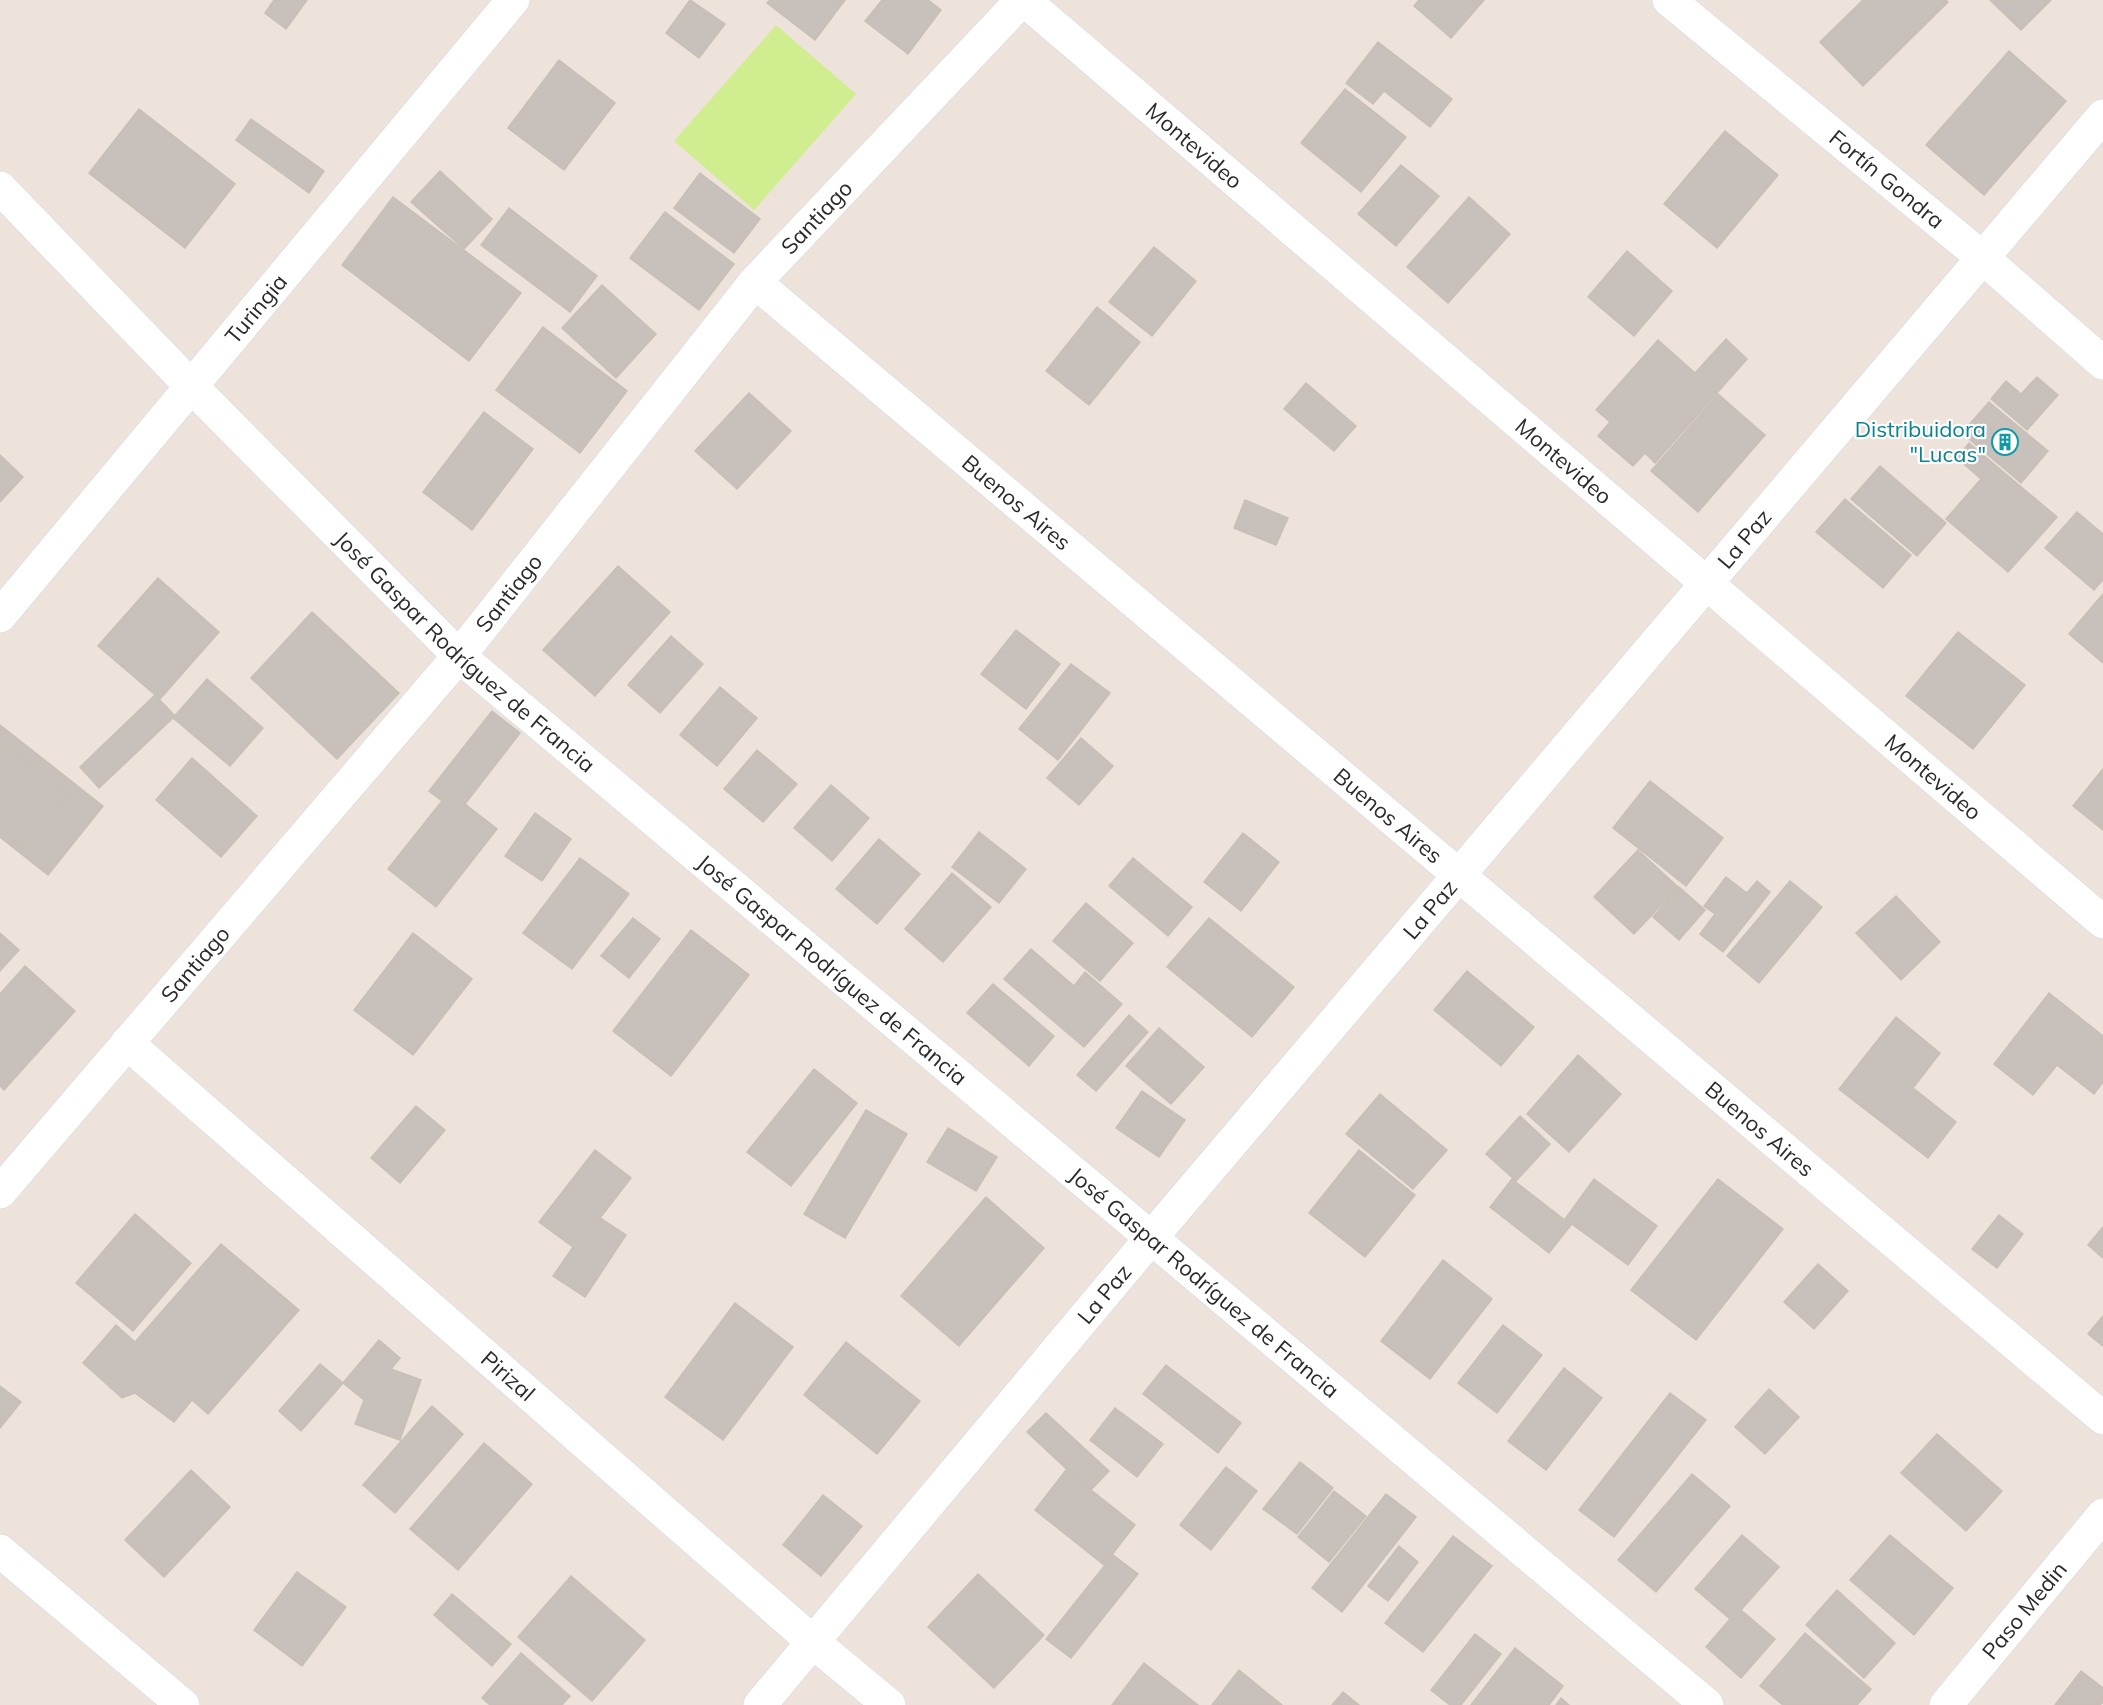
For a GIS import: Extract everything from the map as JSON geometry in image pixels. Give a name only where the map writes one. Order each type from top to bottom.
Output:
[{"type":"street","name":"Turingia","points":[[0,616],[513,0]]},
{"type":"street","name":"Santiago","points":[[7,1170],[128,1043],[459,656],[755,282],[1023,0]]},
{"type":"street","name":"Montevideo","points":[[1023,0],[2103,922]]},
{"type":"street","name":"Fortín Gondra","points":[[1669,0],[1983,258],[2103,363]]},
{"type":"street","name":"La Paz","points":[[760,1705],[1151,1238],[2103,116]]},
{"type":"street","name":"José Gaspar Rodríguez de Francia","points":[[0,188],[191,386],[459,656],[1707,1705]]},
{"type":"street","name":"Buenos Aires","points":[[755,282],[2103,1418]]},
{"type":"street","name":"Pirizal","points":[[128,1043],[813,1642],[889,1705]]},
{"type":"street","name":"Paso Medin","points":[[1947,1705],[2103,1515]]},
{"type":"street","points":[[0,1551],[183,1705]]},
{"type":"green space","points":[[776,25],[856,94],[754,210],[674,141]]},
{"type":"building","points":[[274,0],[307,0],[286,29],[265,13]]},
{"type":"building","points":[[690,0],[725,24],[699,58],[666,33]]},
{"type":"building","points":[[770,0],[845,0],[815,40],[767,3]]},
{"type":"building","points":[[882,0],[928,0],[941,10],[908,54],[865,21]]},
{"type":"building","points":[[1419,0],[1484,0],[1451,38],[1414,6]]},
{"type":"building","points":[[1863,0],[1946,0],[1948,2],[1863,86],[1820,42]]},
{"type":"building","points":[[1990,0],[2051,0],[2021,30]]},
{"type":"building","points":[[1378,42],[1452,99],[1430,127],[1384,91],[1373,104],[1346,83]]},
{"type":"building","points":[[2009,51],[2066,101],[1984,195],[1926,145]]},
{"type":"building","points":[[559,60],[615,103],[564,170],[508,128]]},
{"type":"building","points":[[1345,89],[1406,137],[1361,192],[1301,143]]},
{"type":"building","points":[[139,109],[235,184],[185,248],[89,173]]},
{"type":"building","points":[[251,119],[324,171],[309,193],[236,140]]},
{"type":"building","points":[[1725,131],[1778,175],[1717,248],[1664,204]]},
{"type":"building","points":[[1401,165],[1439,196],[1396,246],[1358,214]]},
{"type":"building","points":[[440,171],[492,219],[464,249],[411,202]]},
{"type":"building","points":[[700,173],[760,219],[734,253],[674,208]]},
{"type":"building","points":[[393,197],[521,293],[469,361],[342,265]]},
{"type":"building","points":[[1469,197],[1510,234],[1448,303],[1407,267]]},
{"type":"building","points":[[509,208],[597,276],[570,312],[481,245]]},
{"type":"building","points":[[665,212],[734,264],[699,310],[630,258]]},
{"type":"building","points":[[1154,247],[1196,281],[1152,336],[1109,302]]},
{"type":"building","points":[[1627,251],[1672,291],[1634,336],[1588,297]]},
{"type":"building","points":[[602,285],[656,334],[616,378],[562,328]]},
{"type":"building","points":[[1097,307],[1140,342],[1089,405],[1046,371]]},
{"type":"building","points":[[543,327],[627,391],[580,453],[496,390]]},
{"type":"building","points":[[1726,339],[1747,359],[1655,463],[1645,453],[1633,466],[1598,436],[1610,422],[1596,410],[1658,340],[1695,373]]},
{"type":"building","points":[[2037,377],[2058,395],[2027,430],[1991,399],[2006,381],[2021,394]]},
{"type":"building","points":[[1306,383],[1356,426],[1334,451],[1284,409]]},
{"type":"building","points":[[749,393],[791,431],[737,489],[695,451]]},
{"type":"building","points":[[1718,394],[1765,435],[1698,512],[1651,471]]},
{"type":"building","name":"Distribuidora \"Lucas\"","points":[[1989,402],[2048,451],[2021,483],[1962,433]]},
{"type":"building","points":[[484,412],[533,449],[472,530],[423,492]]},
{"type":"building","points":[[1969,443],[2057,517],[2008,572],[1946,519],[1981,479],[1957,458]]},
{"type":"building","points":[[0,455],[23,477],[0,502]]},
{"type":"building","points":[[1880,466],[1946,523],[1917,556],[1851,499]]},
{"type":"building","points":[[1845,499],[1911,555],[1883,588],[1816,532]]},
{"type":"building","points":[[1245,500],[1288,518],[1276,545],[1234,528]]},
{"type":"building","points":[[2077,512],[2103,534],[2103,580],[2094,590],[2045,548]]},
{"type":"building","points":[[618,566],[670,612],[595,696],[543,650]]},
{"type":"building","points":[[158,578],[219,632],[160,699],[98,646]]},
{"type":"building","points":[[2103,594],[2103,663],[2069,634]]},
{"type":"building","points":[[312,612],[399,693],[337,759],[251,678]]},
{"type":"building","points":[[1016,630],[1060,664],[1026,709],[981,674]]},
{"type":"building","points":[[1958,632],[2025,685],[1973,749],[1906,696]]},
{"type":"building","points":[[671,636],[703,664],[660,713],[628,685]]},
{"type":"building","points":[[1071,664],[1110,693],[1058,760],[1019,729]]},
{"type":"building","points":[[207,679],[263,728],[230,766],[173,718]]},
{"type":"building","points":[[720,687],[757,718],[717,766],[680,735]]},
{"type":"building","points":[[155,695],[175,716],[99,788],[80,767]]},
{"type":"building","points":[[492,711],[520,733],[465,804],[497,829],[436,907],[388,869],[442,801],[429,791]]},
{"type":"building","points":[[0,725],[103,806],[48,875],[0,837]]},
{"type":"building","points":[[1081,738],[1113,766],[1079,805],[1047,778]]},
{"type":"building","points":[[9,744],[68,798],[22,848],[0,829],[0,754]]},
{"type":"building","points":[[757,750],[797,784],[763,822],[724,789]]},
{"type":"building","points":[[192,758],[257,816],[221,857],[156,800]]},
{"type":"building","points":[[2103,769],[2103,830],[2073,806]]},
{"type":"building","points":[[1650,781],[1723,838],[1686,886],[1613,828]]},
{"type":"building","points":[[831,785],[869,818],[832,861],[794,828]]},
{"type":"building","points":[[535,813],[571,839],[542,881],[505,856]]},
{"type":"building","points":[[979,832],[1026,869],[999,903],[952,867]]},
{"type":"building","points":[[1243,833],[1279,862],[1241,911],[1204,882]]},
{"type":"building","points":[[879,839],[920,874],[877,924],[836,889]]},
{"type":"building","points":[[1638,850],[1678,887],[1634,934],[1594,897]]},
{"type":"building","points":[[580,858],[629,894],[572,969],[523,933]]},
{"type":"building","points":[[1133,858],[1192,907],[1168,936],[1109,886]]},
{"type":"building","points":[[952,873],[991,907],[943,962],[905,929]]},
{"type":"building","points":[[1726,877],[1747,893],[1757,881],[1770,892],[1723,952],[1700,934],[1715,914],[1704,906]]},
{"type":"building","points":[[1790,881],[1822,907],[1759,983],[1727,956]]},
{"type":"building","points":[[1679,887],[1705,910],[1679,940],[1653,917]]},
{"type":"building","points":[[1896,896],[1940,942],[1901,980],[1856,933]]},
{"type":"building","points":[[1086,903],[1133,943],[1100,981],[1053,941]]},
{"type":"building","points":[[633,918],[660,939],[629,978],[601,956]]},
{"type":"building","points":[[1209,918],[1294,987],[1252,1037],[1167,967]]},
{"type":"building","points":[[691,930],[749,975],[671,1076],[613,1031]]},
{"type":"building","points":[[0,933],[19,950],[0,971]]},
{"type":"building","points":[[413,933],[472,979],[413,1055],[354,1010]]},
{"type":"building","points":[[1031,949],[1074,986],[1085,972],[1122,1004],[1084,1047],[1004,979]]},
{"type":"building","points":[[25,966],[75,1011],[4,1090],[0,1086],[0,994]]},
{"type":"building","points":[[1467,971],[1534,1027],[1501,1066],[1434,1010]]},
{"type":"building","points":[[993,984],[1054,1036],[1029,1066],[967,1013]]},
{"type":"building","points":[[2049,993],[2103,1036],[2103,1082],[2094,1094],[2057,1065],[2033,1095],[1994,1064]]},
{"type":"building","points":[[1129,1015],[1148,1032],[1096,1091],[1077,1075]]},
{"type":"building","points":[[1896,1017],[1940,1053],[1913,1088],[1956,1122],[1928,1158],[1839,1089]]},
{"type":"building","points":[[1159,1028],[1204,1067],[1171,1104],[1126,1066]]},
{"type":"building","points":[[1578,1055],[1621,1094],[1569,1152],[1527,1114]]},
{"type":"building","points":[[814,1069],[857,1103],[791,1186],[747,1152]]},
{"type":"building","points":[[1142,1091],[1185,1120],[1159,1157],[1116,1128]]},
{"type":"building","points":[[1380,1094],[1447,1150],[1413,1189],[1346,1134]]},
{"type":"building","points":[[416,1106],[445,1130],[400,1183],[371,1158]]},
{"type":"building","points":[[866,1110],[907,1134],[845,1238],[804,1214]]},
{"type":"building","points":[[1520,1116],[1550,1144],[1516,1181],[1486,1154]]},
{"type":"building","points":[[948,1128],[997,1157],[976,1191],[927,1162]]},
{"type":"building","points":[[595,1150],[631,1178],[600,1218],[626,1235],[585,1297],[553,1276],[573,1247],[539,1222]]},
{"type":"building","points":[[1359,1150],[1415,1195],[1365,1257],[1309,1213]]},
{"type":"building","points":[[1512,1179],[1571,1225],[1549,1253],[1490,1207]]},
{"type":"building","points":[[1594,1179],[1657,1226],[1628,1265],[1565,1219]]},
{"type":"building","points":[[1718,1179],[1783,1229],[1696,1340],[1631,1290]]},
{"type":"building","points":[[986,1197],[1044,1248],[959,1346],[901,1296]]},
{"type":"building","points":[[135,1214],[191,1263],[133,1331],[76,1283]]},
{"type":"building","points":[[1999,1215],[2023,1234],[1997,1268],[1972,1249]]},
{"type":"building","points":[[2103,1227],[2103,1258],[2088,1245]]},
{"type":"building","points":[[221,1244],[299,1310],[208,1414],[192,1400],[174,1422],[135,1393],[122,1398],[83,1363],[116,1325],[135,1342]]},
{"type":"building","points":[[1443,1260],[1492,1299],[1430,1379],[1381,1341]]},
{"type":"building","points":[[1818,1264],[1848,1291],[1814,1329],[1784,1302]]},
{"type":"building","points":[[735,1303],[793,1347],[723,1440],[665,1397]]},
{"type":"building","points":[[2103,1316],[2103,1346],[2088,1334]]},
{"type":"building","points":[[1503,1325],[1542,1355],[1497,1413],[1458,1383]]},
{"type":"building","points":[[379,1340],[400,1358],[391,1369],[421,1380],[400,1440],[355,1424],[364,1400],[343,1383]]},
{"type":"building","points":[[846,1342],[920,1401],[877,1454],[804,1395]]},
{"type":"building","points":[[320,1364],[343,1383],[301,1431],[279,1411]]},
{"type":"building","points":[[1166,1365],[1241,1423],[1218,1453],[1143,1394]]},
{"type":"building","points":[[1564,1368],[1602,1398],[1546,1470],[1508,1441]]},
{"type":"building","points":[[0,1386],[21,1402],[0,1428]]},
{"type":"building","points":[[1769,1389],[1799,1417],[1765,1454],[1735,1427]]},
{"type":"building","points":[[1670,1393],[1706,1420],[1614,1537],[1579,1510]]},
{"type":"building","points":[[432,1406],[463,1434],[395,1513],[363,1485]]},
{"type":"building","points":[[1115,1408],[1163,1444],[1137,1477],[1090,1440]]},
{"type":"building","points":[[1046,1413],[1109,1471],[1090,1491],[1027,1432]]},
{"type":"building","points":[[1937,1434],[2002,1491],[1966,1531],[1901,1473]]},
{"type":"building","points":[[484,1443],[532,1484],[458,1570],[410,1529]]},
{"type":"building","points":[[1300,1462],[1333,1488],[1297,1534],[1263,1509]]},
{"type":"building","points":[[1226,1467],[1257,1491],[1211,1550],[1180,1525]]},
{"type":"building","points":[[191,1470],[230,1507],[164,1577],[125,1540]]},
{"type":"building","points":[[1066,1470],[1135,1525],[1104,1565],[1035,1510]]},
{"type":"building","points":[[1692,1474],[1730,1506],[1656,1592],[1618,1560]]},
{"type":"building","points":[[1334,1491],[1366,1516],[1329,1562],[1298,1537]]},
{"type":"building","points":[[1386,1494],[1416,1517],[1342,1612],[1312,1588]]},
{"type":"building","points":[[823,1495],[862,1526],[821,1576],[783,1545]]},
{"type":"building","points":[[1742,1535],[1779,1567],[1741,1610],[1775,1639],[1741,1678],[1706,1647],[1730,1619],[1695,1589]]},
{"type":"building","points":[[1890,1535],[1953,1588],[1914,1635],[1850,1580]]},
{"type":"building","points":[[1453,1536],[1492,1566],[1423,1652],[1385,1623]]},
{"type":"building","points":[[1399,1546],[1418,1562],[1388,1601],[1368,1586]]},
{"type":"building","points":[[1113,1555],[1138,1574],[1071,1658],[1046,1639]]},
{"type":"building","points":[[297,1572],[346,1607],[302,1666],[254,1630]]},
{"type":"building","points":[[978,1574],[1044,1635],[994,1688],[928,1627]]},
{"type":"building","points":[[571,1576],[645,1640],[592,1701],[518,1637]]},
{"type":"building","points":[[1837,1590],[1895,1643],[1864,1678],[1806,1625]]},
{"type":"building","points":[[452,1594],[511,1644],[492,1666],[434,1615]]},
{"type":"building","points":[[1805,1633],[1871,1689],[1857,1705],[1783,1705],[1760,1686]]},
{"type":"building","points":[[1475,1634],[1501,1654],[1461,1705],[1450,1705],[1431,1690]]},
{"type":"building","points":[[1515,1648],[1563,1686],[1549,1705],[1471,1705]]},
{"type":"building","points":[[521,1653],[570,1696],[562,1705],[490,1705],[482,1698]]},
{"type":"building","points":[[1144,1663],[1198,1705],[1112,1705]]},
{"type":"building","points":[[1239,1670],[1282,1705],[1212,1705]]},
{"type":"building","points":[[2081,1671],[2103,1688],[2103,1702],[2100,1705],[2055,1705]]},
{"type":"building","points":[[1343,1692],[1359,1705],[1332,1705]]},
{"type":"building","points":[[1561,1698],[1569,1705],[1556,1705]]},
{"type":"place","name":"Distribuidora \"Lucas\"","points":[[2005,442]]}]
